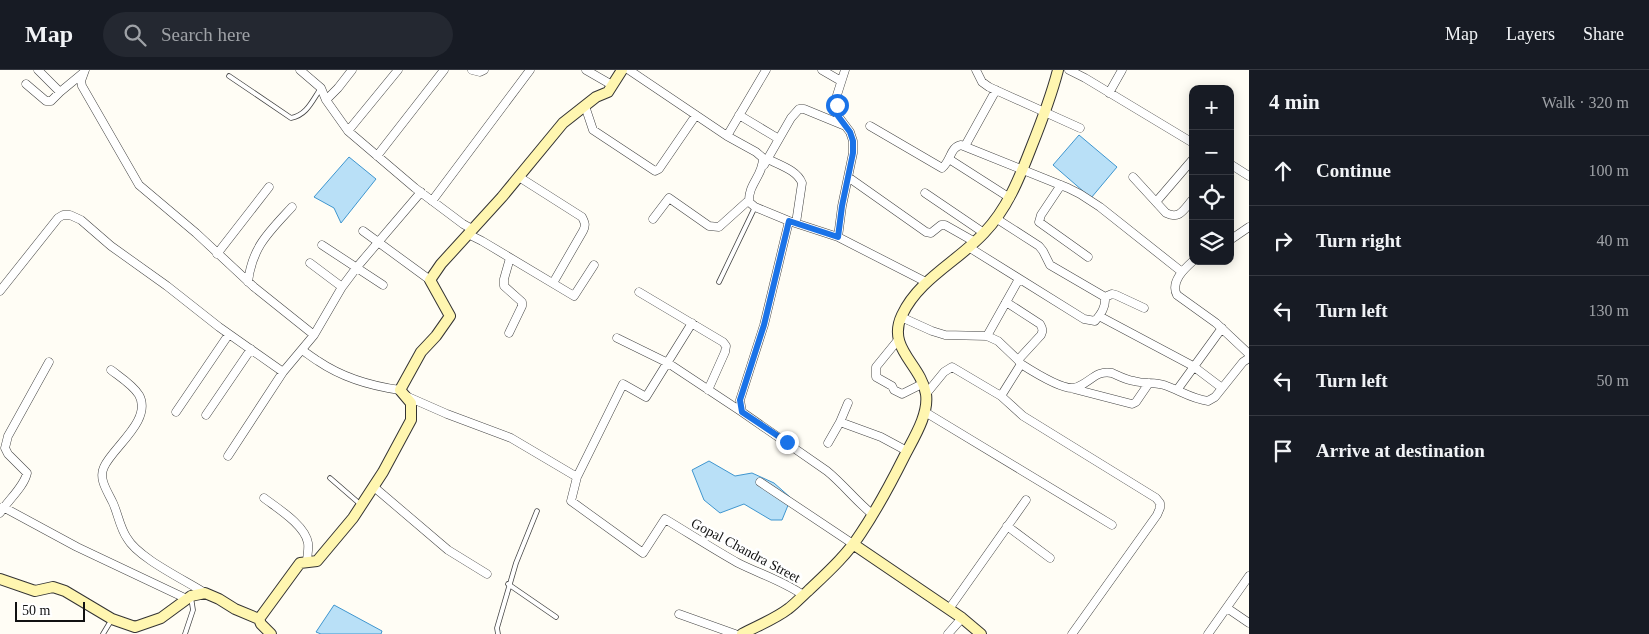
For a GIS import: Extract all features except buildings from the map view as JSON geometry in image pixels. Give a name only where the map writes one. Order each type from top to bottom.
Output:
[{"type":"street","points":[[38,70],[60,92]]},
{"type":"street","points":[[300,70],[321,88],[326,100],[348,132],[463,224],[470,232],[574,296],[594,265]]},
{"type":"street","points":[[326,100],[352,70]]},
{"type":"street","points":[[348,132],[398,70]]},
{"type":"street","points":[[472,70],[480,72],[484,70]]},
{"type":"street","points":[[432,200],[530,70]]},
{"type":"street","points":[[586,70],[612,85]]},
{"type":"street","points":[[430,280],[441,264],[519,177],[563,122],[596,97],[608,92],[622,70]]},
{"type":"street","points":[[629,70],[727,136],[756,152],[763,158],[763,167]]},
{"type":"street","points":[[727,136],[765,72],[756,70]]},
{"type":"street","points":[[822,70],[840,82]]},
{"type":"street","points":[[838,237],[853,153],[853,141],[850,132],[838,116],[837,95],[845,70]]},
{"type":"street","points":[[976,70],[982,82],[996,90],[1080,128]]},
{"type":"street","points":[[742,634],[788,609],[834,567],[853,544],[872,514],[907,451],[925,412],[926,394],[919,376],[898,340],[897,329],[901,317],[909,300],[926,282],[972,245],[997,219],[1010,198],[1023,170],[1046,112],[1058,70]]},
{"type":"street","points":[[1069,70],[1189,141]]},
{"type":"street","points":[[1109,93],[1122,70]]},
{"type":"street","points":[[26,84],[48,101],[51,101],[84,71]]},
{"type":"street","points":[[84,71],[81,81],[82,86],[139,185],[182,220],[248,282],[314,335]]},
{"type":"street","points":[[377,156],[441,71]]},
{"type":"street","points":[[965,146],[996,90]]},
{"type":"street","points":[[585,106],[593,130],[655,171],[659,169],[696,115]]},
{"type":"street","points":[[845,126],[804,109],[799,109],[791,118],[763,167],[749,194],[749,200],[755,207],[792,222],[838,237],[926,282]]},
{"type":"street","points":[[739,115],[779,139]]},
{"type":"street","points":[[870,126],[942,168],[954,149],[958,146],[965,146],[1060,185],[1092,201],[1182,272]]},
{"type":"street","points":[[742,412],[740,400],[764,325],[802,183],[800,177],[795,173],[768,159]]},
{"type":"street","points":[[949,159],[1010,198]]},
{"type":"street","points":[[1156,202],[1189,164]]},
{"type":"street","points":[[1234,167],[1249,176]]},
{"type":"street","points":[[519,177],[582,217],[586,226],[553,283]]},
{"type":"street","points":[[1133,177],[1166,213],[1173,216],[1178,215],[1189,203]]},
{"type":"street","points":[[848,178],[926,232],[931,233],[940,225],[945,225],[1019,279],[1084,319],[1094,320],[1100,316],[1105,303],[1105,297]]},
{"type":"street","points":[[1060,185],[1041,215],[1039,222],[1088,257]]},
{"type":"street","points":[[217,254],[269,187]]},
{"type":"street","points":[[228,456],[283,372],[314,335],[342,287],[421,192]]},
{"type":"street","points":[[925,193],[984,233]]},
{"type":"street","points":[[653,219],[669,198],[709,226],[719,227],[749,200]]},
{"type":"street","points":[[248,282],[250,269],[260,244],[292,207]]},
{"type":"street","points":[[0,291],[58,218],[63,215],[70,215],[80,220],[111,246],[283,372]]},
{"type":"street","points":[[997,219],[1039,246],[1050,265],[1105,297]]},
{"type":"street","points":[[1234,237],[1249,226]]},
{"type":"street","points":[[363,231],[430,280],[450,316],[436,336],[421,352],[402,392]]},
{"type":"street","points":[[322,245],[383,285]]},
{"type":"street","points":[[509,333],[522,306],[522,302],[504,286],[510,258]]},
{"type":"street","points":[[310,264],[342,287]]},
{"type":"street","points":[[1072,388],[1081,386],[1095,375],[1103,372],[1133,381],[1163,385],[1199,400],[1208,401],[1215,397],[1249,356],[1222,328],[1177,295],[1174,290],[1175,284],[1189,265]]},
{"type":"street","points":[[987,336],[1019,279]]},
{"type":"street","points":[[639,292],[718,338],[726,346],[708,390]]},
{"type":"street","points":[[1105,297],[1112,294],[1116,295],[1144,308]]},
{"type":"street","points":[[1001,396],[1020,362],[1043,332],[1040,324],[1006,302]]},
{"type":"street","points":[[1100,316],[1194,366],[1222,388]]},
{"type":"street","points":[[901,317],[945,335],[987,336],[998,341],[1020,362],[1056,383],[1132,404],[1136,402],[1149,383]]},
{"type":"street","points":[[302,350],[317,361],[351,378],[367,384],[402,392],[447,414],[511,438],[577,477],[623,384],[646,397],[692,323]]},
{"type":"street","points":[[1177,390],[1222,328]]},
{"type":"street","points":[[176,412],[229,334]]},
{"type":"street","points":[[617,338],[668,363],[742,412],[827,471],[837,479],[856,501],[872,514]]},
{"type":"street","points":[[898,340],[876,367],[876,377],[902,394],[922,384]]},
{"type":"street","points":[[206,415],[251,349]]},
{"type":"street","points":[[49,362],[8,436],[5,448],[8,454],[27,473],[22,484],[2,510],[77,548],[189,598]]},
{"type":"street","points":[[926,394],[944,372],[952,367],[1001,396],[1023,416],[1156,498],[1160,503],[1157,515],[1072,634]]},
{"type":"street","points":[[111,370],[135,390],[142,403],[140,417],[104,467],[102,476],[127,539],[150,560],[205,593],[259,619],[261,624],[271,634]]},
{"type":"street","points":[[259,619],[300,563],[317,561],[334,543],[374,487],[411,420],[411,403],[402,392]]},
{"type":"street","points":[[828,443],[848,403]]},
{"type":"street","points":[[925,412],[1112,525]]},
{"type":"street","points":[[840,422],[881,437],[907,451]]},
{"type":"street","name":"Gopal Chandra Street","points":[[577,477],[572,501],[643,553],[665,519],[708,547],[786,584],[803,595]]},
{"type":"street","points":[[760,482],[949,609],[981,634]]},
{"type":"street","points":[[374,487],[448,550],[487,574]]},
{"type":"street","points":[[264,498],[291,519],[302,532],[308,542],[307,562]]},
{"type":"street","points":[[949,609],[1026,500]]},
{"type":"street","points":[[1007,526],[1050,558]]},
{"type":"street","points":[[1208,634],[1249,576]]},
{"type":"street","points":[[0,579],[35,592],[53,587],[59,589],[112,619],[135,627],[161,618],[189,598],[205,593]]},
{"type":"street","points":[[1226,608],[1249,623]]},
{"type":"street","points":[[679,614],[735,634]]},
{"type":"street","points":[[948,634],[962,618]]},
{"type":"lane","points":[[229,76],[291,118],[299,116],[305,111],[321,88]]},
{"type":"lane","points":[[719,282],[755,207]]},
{"type":"lane","points":[[330,478],[362,505]]},
{"type":"lane","points":[[498,634],[497,628],[508,584],[538,511]]},
{"type":"lane","points":[[508,584],[556,617]]},
{"type":"lane","points":[[185,634],[193,610],[189,598]]},
{"type":"lane","points":[[103,634],[112,619]]},
{"type":"water","points":[[1079,135],[1117,167],[1091,198],[1053,165]]},
{"type":"water","points":[[349,157],[376,179],[341,223],[334,208],[314,197]]},
{"type":"water","points":[[709,461],[735,476],[752,473],[774,483],[791,498],[782,520],[771,520],[744,504],[720,513],[704,500],[692,470]]},
{"type":"water","points":[[334,605],[382,631],[381,634],[321,634],[316,632]]},
{"type":"route","points":[[787,442],[742,412],[740,400],[764,325],[789,221],[838,237],[842,206],[853,153],[853,141],[850,132],[838,116],[837,105]]}]
